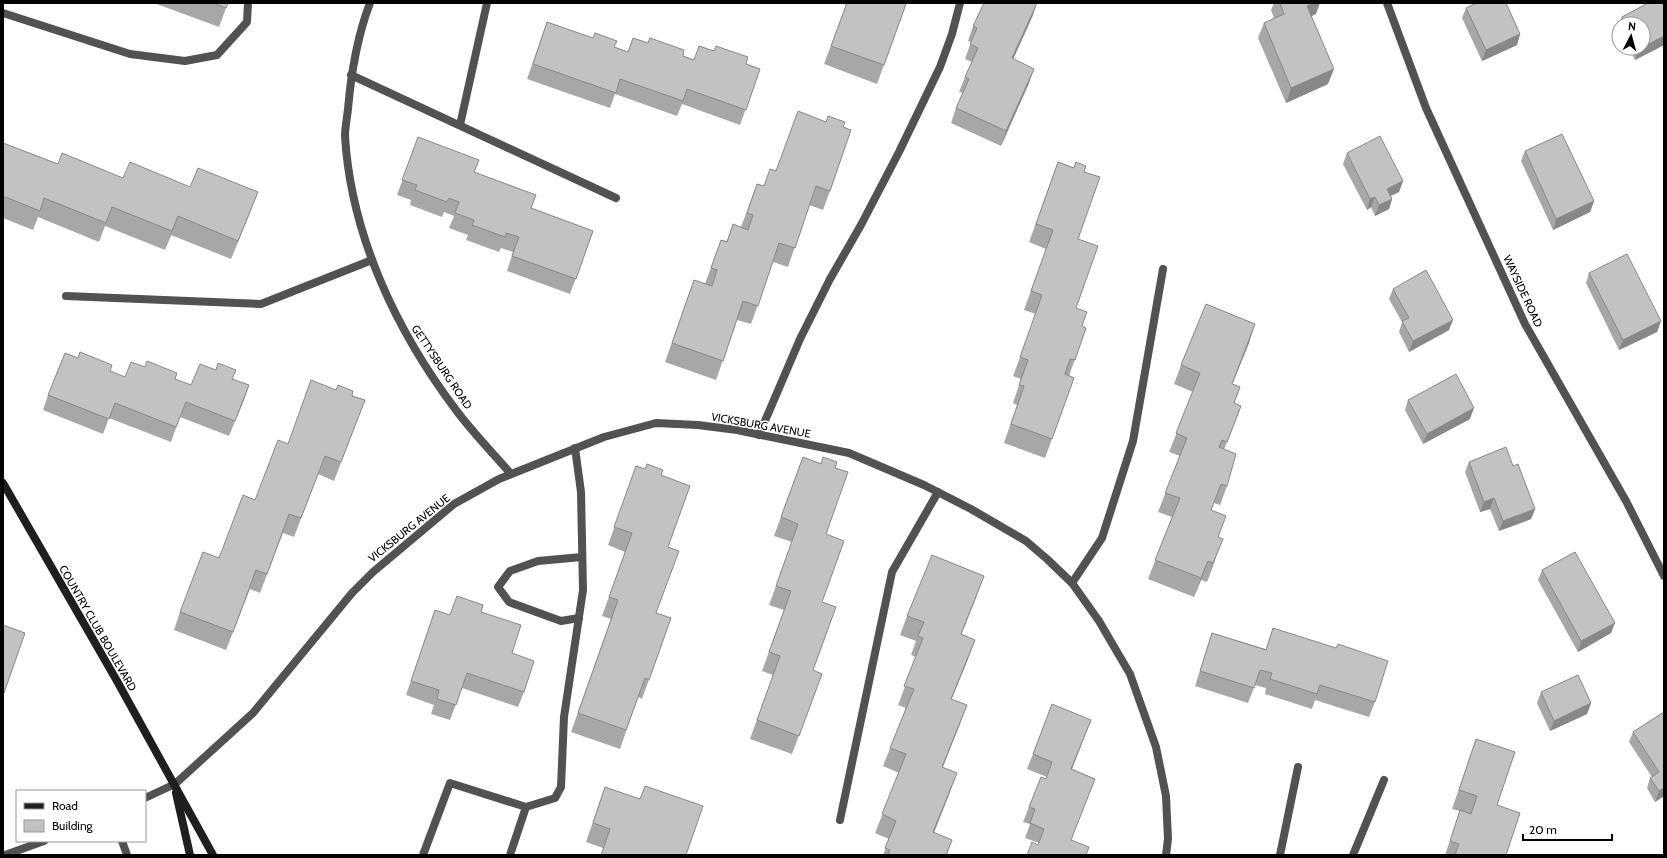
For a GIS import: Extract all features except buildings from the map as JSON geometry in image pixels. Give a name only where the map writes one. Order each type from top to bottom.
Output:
[{"type":"street","points":[[3,12],[130,54],[185,61],[217,54],[247,22],[248,3]]},
{"type":"street","name":"GETTYSBURG ROAD","points":[[370,3],[351,74],[345,135],[352,190],[372,260],[409,340],[456,410],[511,474]]},
{"type":"street","points":[[460,125],[487,3]]},
{"type":"street","points":[[760,435],[803,333],[830,279],[896,159],[940,67],[952,34],[960,3]]},
{"type":"street","name":"WAYSIDE ROAD","points":[[1387,3],[1426,108],[1525,324],[1626,500],[1664,576]]},
{"type":"street","points":[[351,74],[616,198]]},
{"type":"street","points":[[66,296],[261,304],[372,260]]},
{"type":"street","points":[[1072,583],[1102,538],[1133,441],[1163,269]]},
{"type":"street","name":"VICKSBURG AVENUE","points":[[146,798],[175,784],[253,713],[352,593],[372,572],[454,504],[511,474],[604,437],[656,423],[698,425],[737,430],[849,453],[938,492],[971,509],[1026,541],[1072,583],[1099,621],[1130,674],[1156,747],[1166,796],[1168,839],[1166,855]]},
{"type":"street","points":[[423,855],[450,783],[526,807],[555,798],[561,786],[564,717],[583,590],[581,492],[575,448]]},
{"type":"street","name":"COUNTRY CLUB BOULEVARD","points":[[3,482],[175,784],[213,855]]},
{"type":"street","points":[[840,820],[892,572],[938,492]]},
{"type":"street","points":[[579,618],[561,621],[509,602],[498,587],[510,571],[538,561],[582,557]]},
{"type":"street","points":[[1280,855],[1298,766]]},
{"type":"street","points":[[1353,855],[1384,780]]},
{"type":"street","name":"COUNTRY CLUB BOULEVARD","points":[[175,784],[190,855]]},
{"type":"street","points":[[510,855],[526,807]]},
{"type":"street","points":[[5,855],[41,842]]},
{"type":"street","points":[[122,842],[127,855]]}]
